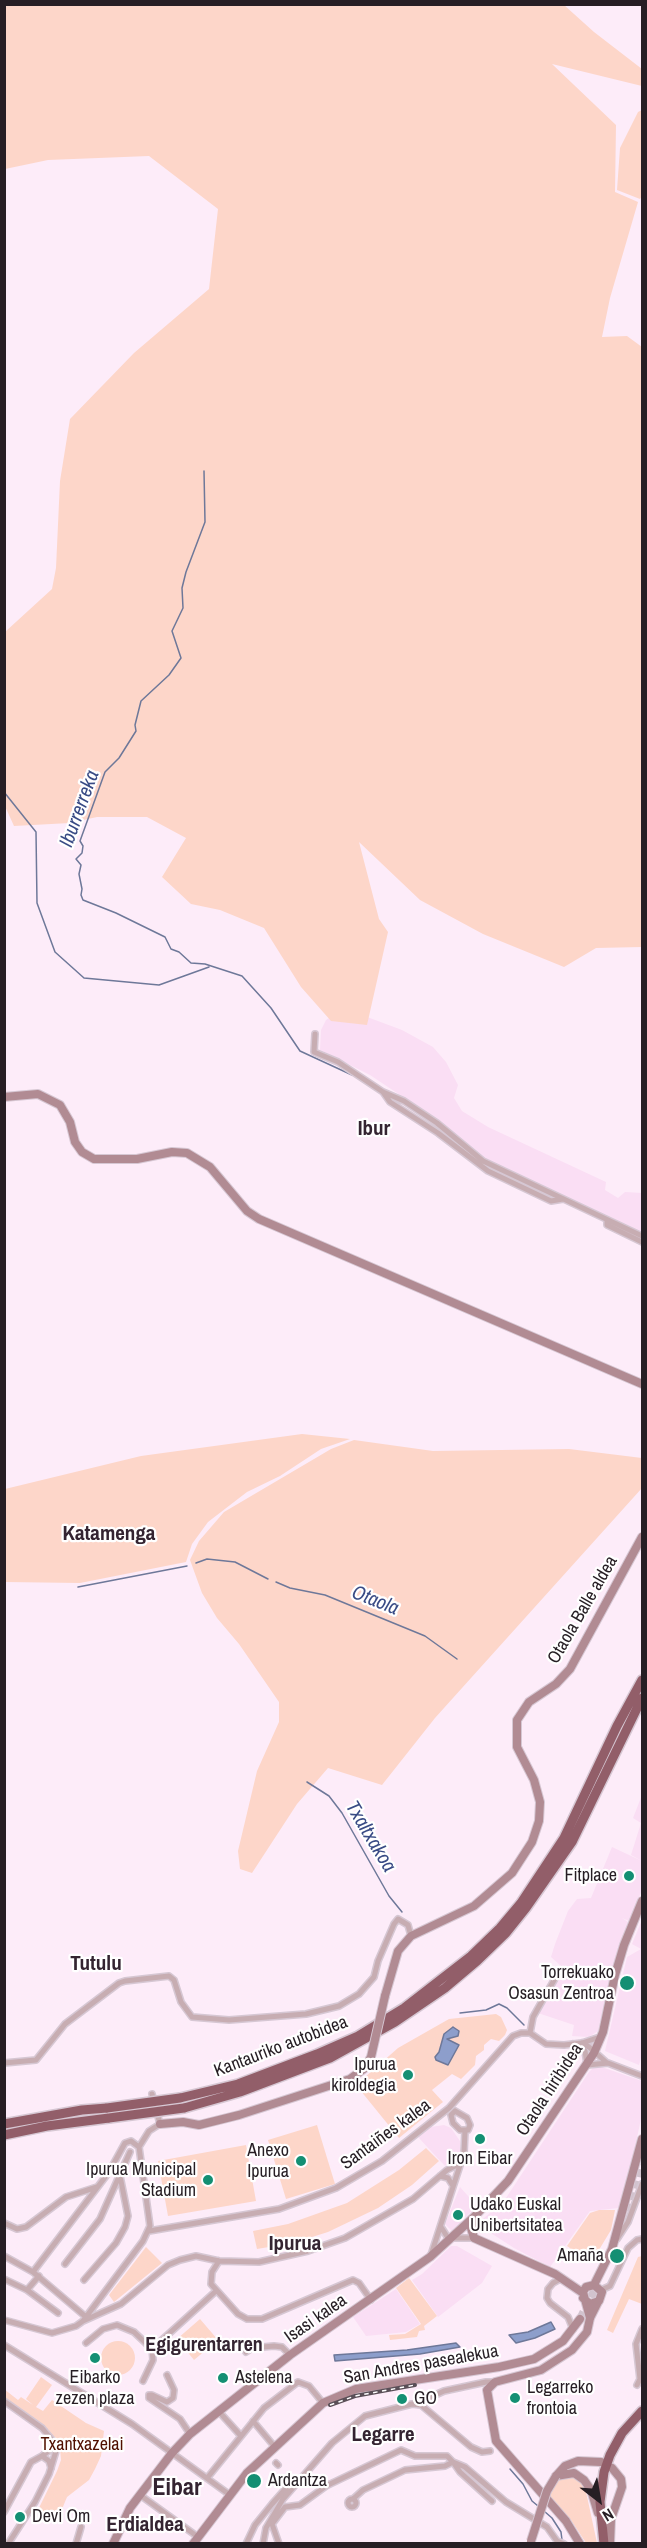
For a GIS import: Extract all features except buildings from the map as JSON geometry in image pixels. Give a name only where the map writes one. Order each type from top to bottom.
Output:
[{"type":"highway","name":"Kantauriko autobidea","points":[[182,2103],[317,2054],[358,2036],[404,2008],[471,1956],[500,1928],[521,1903],[564,1838],[617,1726],[642,1680]]},
{"type":"highway","name":"Kantauriko autobidea","points":[[4,2135],[108,2113],[182,2103],[250,2089],[330,2058],[395,2022],[445,1988],[477,1961],[519,1916],[545,1883],[572,1842],[642,1698]]},
{"type":"highway","name":"Kantauriko autobidea","points":[[4,2124],[82,2110],[108,2113]]},
{"type":"highway","points":[[604,2544],[601,2488],[610,2455],[622,2433],[642,2411]]},
{"type":"street","points":[[315,1034],[314,1052],[338,1062],[383,1092],[404,1101],[483,1161],[642,1236]]},
{"type":"street","points":[[4,1097],[38,1094],[60,1105],[70,1122],[75,1142],[82,1152],[94,1159],[137,1159],[172,1152],[187,1153],[210,1167],[247,1211],[259,1219],[642,1384]]},
{"type":"street","points":[[607,1220],[607,1225],[642,1242]]},
{"type":"street","name":"Otaola Balle aldea","points":[[411,1936],[474,1906],[512,1873],[532,1842],[539,1821],[540,1802],[534,1780],[517,1747],[517,1720],[529,1702],[556,1684],[570,1669],[642,1537]]},
{"type":"street","name":"Otaola hiribidea","points":[[452,2238],[508,2181],[595,2051],[601,2036],[617,1968],[642,1901]]},
{"type":"street","points":[[4,2063],[36,2060],[65,2024],[119,1983],[125,1981],[169,1976],[174,1980],[181,2002],[192,2017],[229,2020],[306,2014],[339,2006],[359,1994],[374,1977],[394,1923],[398,1919],[408,1925],[411,1936],[398,1951],[371,2057],[365,2068],[350,2079],[239,2115],[199,2125],[183,2122],[160,2124],[131,2141],[123,2146],[98,2187],[33,2272]]},
{"type":"street","points":[[557,1975],[533,2017],[530,2033],[546,2044],[582,2043],[601,2036]]},
{"type":"street","name":"Santaiñes kalea","points":[[149,2231],[295,2205],[326,2193],[382,2161],[433,2121],[454,2103],[513,2036],[530,2033]]},
{"type":"street","points":[[572,2043],[585,2051],[587,2064],[608,2063],[642,2076]]},
{"type":"street","points":[[582,2043],[608,2063]]},
{"type":"street","points":[[152,2094],[160,2124]]},
{"type":"street","points":[[433,2121],[450,2118],[454,2112],[454,2103]]},
{"type":"street","points":[[430,2257],[466,2144],[465,2131],[469,2127],[469,2121],[461,2113],[454,2112]]},
{"type":"street","points":[[450,2118],[457,2128],[465,2131]]},
{"type":"street","points":[[85,2319],[149,2231],[139,2149],[148,2132]]},
{"type":"street","points":[[421,2404],[422,2401],[440,2392],[542,2370],[582,2340],[587,2332],[590,2318],[602,2296],[598,2288],[615,2242],[642,2139]]},
{"type":"street","points":[[131,2141],[139,2149]]},
{"type":"street","points":[[123,2146],[126,2146],[130,2152]]},
{"type":"street","points":[[65,2264],[100,2219],[130,2152],[139,2149]]},
{"type":"street","points":[[4,2320],[52,2333],[64,2331],[85,2319],[121,2304],[171,2263],[196,2256],[219,2261],[259,2262],[332,2244],[388,2215],[413,2199],[450,2167],[459,2164]]},
{"type":"street","points":[[84,2280],[116,2243],[126,2227],[128,2216],[120,2176]]},
{"type":"street","points":[[440,2176],[448,2178],[453,2186]]},
{"type":"street","points":[[615,2242],[628,2222],[642,2184]]},
{"type":"street","points":[[4,2223],[17,2229],[26,2227],[66,2197],[98,2187]]},
{"type":"street","points":[[474,2217],[471,2228],[474,2238]]},
{"type":"street","points":[[440,2226],[444,2235],[452,2238],[474,2238],[562,2278],[583,2295],[590,2304],[598,2302]]},
{"type":"street","name":"Isasi kalea","points":[[112,2544],[123,2519],[140,2495],[172,2453],[190,2434],[290,2355],[371,2300],[452,2238]]},
{"type":"street","points":[[590,2318],[583,2295],[586,2287],[610,2286],[628,2248],[642,2239]]},
{"type":"street","points":[[4,2256],[39,2276],[85,2319]]},
{"type":"street","points":[[219,2261],[211,2279],[216,2291],[242,2316],[257,2320],[353,2280],[359,2283],[371,2300]]},
{"type":"street","points":[[27,2290],[39,2276]]},
{"type":"street","points":[[562,2278],[548,2289],[547,2298],[550,2303],[565,2313],[572,2325]]},
{"type":"street","points":[[4,2279],[27,2290],[58,2313]]},
{"type":"street","points":[[152,2349],[216,2291]]},
{"type":"street","points":[[96,2304],[103,2312]]},
{"type":"street","name":"San Andres pasealekua","points":[[195,2540],[230,2495],[274,2446],[323,2403],[356,2390],[499,2367],[534,2359],[557,2346],[572,2325],[580,2319]]},
{"type":"street","points":[[86,2343],[103,2329],[117,2325],[134,2332],[152,2349],[153,2360],[143,2381]]},
{"type":"street","points":[[637,2385],[640,2379],[636,2344],[642,2329]]},
{"type":"street","points":[[4,2345],[132,2424],[230,2495]]},
{"type":"street","points":[[246,2352],[252,2348],[274,2346],[282,2347],[290,2355]]},
{"type":"street","points":[[167,2375],[174,2390],[173,2398],[167,2402],[152,2395],[149,2397],[180,2420],[190,2434]]},
{"type":"street","points":[[208,2477],[264,2408],[298,2382],[309,2386],[323,2403]]},
{"type":"street","points":[[487,2392],[494,2382]]},
{"type":"street","points":[[476,2384],[487,2392],[496,2441],[574,2530],[580,2544]]},
{"type":"street","points":[[4,2401],[42,2428],[55,2446],[56,2458],[31,2509],[8,2544]]},
{"type":"street","points":[[263,2544],[271,2518],[293,2486],[339,2437],[365,2416],[412,2404],[421,2404],[471,2446],[482,2452],[490,2451]]},
{"type":"street","points":[[222,2415],[241,2436]]},
{"type":"street","points":[[253,2421],[274,2446]]},
{"type":"street","points":[[4,2512],[31,2462],[55,2446]]},
{"type":"street","points":[[279,2544],[272,2524],[285,2507],[300,2505],[326,2486],[401,2450],[415,2456],[447,2456],[492,2501]]},
{"type":"street","points":[[40,2457],[46,2458],[51,2468]]},
{"type":"street","points":[[531,2542],[547,2491],[556,2476],[565,2466],[578,2460],[601,2462]]},
{"type":"street","points":[[353,2499],[363,2490],[405,2470],[445,2466],[453,2462],[465,2467],[506,2502],[547,2527],[557,2541],[564,2544],[571,2540],[574,2530]]},
{"type":"street","points":[[610,2544],[611,2519],[622,2487],[621,2479],[612,2468]]},
{"type":"street","points":[[556,2476],[574,2473],[584,2480],[591,2490],[601,2521]]},
{"type":"street","points":[[246,2544],[255,2525],[288,2486],[293,2486]]},
{"type":"street","points":[[140,2495],[195,2540]]},
{"type":"street","points":[[76,2544],[81,2527]]},
{"type":"shaded area","points":[[343,1008],[402,1030],[433,1047],[446,1062],[458,1085],[454,1098],[462,1111],[488,1127],[606,1182],[605,1190],[618,1198],[625,1192],[642,1193],[642,1233],[483,1160],[438,1122],[406,1099],[370,1075],[320,1050],[321,1030],[326,1020]]},
{"type":"shaded area","points":[[642,1795],[642,1861],[631,1855],[641,1823],[633,1818]]},
{"type":"shaded area","points":[[612,1847],[642,1861],[642,1890],[629,1921],[622,1918],[628,1922],[609,1981],[598,2031],[589,2037],[572,2036],[574,2025],[538,2013],[561,1966],[551,1957],[568,1911],[577,1899],[591,1898]]},
{"type":"shaded area","points":[[642,1920],[642,2054],[639,2065],[605,2051],[627,1957],[641,1949],[632,1944]]},
{"type":"shaded area","points":[[596,2065],[642,2081],[642,2114],[623,2204],[619,2208],[590,2211],[550,2267],[514,2248],[477,2224],[504,2201],[589,2072]]},
{"type":"shaded area","points":[[444,2125],[451,2128],[460,2141],[460,2152],[445,2166],[418,2137],[431,2127]]},
{"type":"shaded area","name":"Udako Euskal Unibertsitatea","points":[[460,2187],[477,2206],[452,2231],[445,2224]]},
{"type":"shaded area","points":[[451,2246],[457,2246],[492,2266],[482,2283],[438,2317],[412,2280],[422,2274]]},
{"type":"shaded area","points":[[396,2289],[420,2324],[406,2332],[366,2336],[353,2317]]},
{"type":"green space","points":[[4,5],[564,5],[594,32],[642,69],[642,86],[552,64],[616,125],[615,192],[638,202],[610,298],[602,337],[627,336],[642,347],[642,947],[596,948],[564,967],[483,934],[420,900],[359,842],[379,919],[388,932],[367,1025],[331,1021],[301,987],[264,928],[220,910],[191,904],[162,877],[186,838],[147,817],[97,817],[70,823],[14,826],[4,804],[5,632],[52,589],[56,568],[60,481],[70,419],[134,353],[209,289],[218,209],[149,156],[48,160],[5,169]]},
{"type":"green space","points":[[642,110],[642,196],[640,199],[617,190],[620,148],[638,112]]},
{"type":"green space","points":[[302,1434],[350,1439],[321,1449],[280,1476],[247,1492],[208,1522],[192,1544],[186,1562],[80,1583],[5,1582],[5,1489],[141,1456]]},
{"type":"green space","points":[[354,1440],[433,1451],[569,1449],[642,1458],[642,1488],[435,1718],[382,1785],[328,1768],[297,1804],[252,1873],[240,1869],[238,1851],[257,1771],[279,1722],[279,1702],[239,1644],[217,1618],[202,1593],[190,1560],[199,1541],[224,1512],[331,1449]]},
{"type":"green space","name":"Ipurua kiroldegia","points":[[496,2014],[501,2017],[507,2030],[505,2035],[499,2041],[491,2039],[484,2045],[484,2050],[476,2056],[475,2065],[461,2079],[452,2074],[432,2090],[443,2102],[399,2138],[356,2085],[398,2048],[449,2019]]},
{"type":"green space","name":"Anexo Ipurua","points":[[317,2125],[335,2184],[286,2199],[268,2140]]},
{"type":"green space","points":[[246,2145],[256,2201],[168,2216],[158,2161]]},
{"type":"green space","points":[[426,2148],[439,2161],[412,2185],[378,2208],[328,2232],[293,2243],[257,2249],[253,2231],[288,2224],[347,2203],[399,2170]]},
{"type":"green space","points":[[599,2210],[615,2210],[611,2230],[591,2263],[567,2246],[590,2213]]},
{"type":"green space","points":[[146,2247],[162,2263],[114,2302],[109,2295]]},
{"type":"green space","points":[[642,2256],[642,2304],[629,2299],[613,2333],[607,2330],[638,2257]]},
{"type":"green space","points":[[409,2278],[437,2316],[424,2326],[425,2330],[419,2331],[417,2337],[390,2340],[389,2335],[405,2334],[421,2324],[396,2288]]},
{"type":"green space","points":[[200,2319],[218,2340],[194,2360],[177,2339]]},
{"type":"green space","points":[[118,2341],[130,2346],[135,2358],[130,2370],[118,2375],[106,2370],[101,2358],[106,2346]]},
{"type":"green space","name":"Txantxazelai","points":[[41,2377],[52,2385],[36,2407],[43,2411],[52,2400],[86,2423],[104,2431],[101,2456],[95,2469],[89,2480],[67,2497],[58,2519],[38,2510],[61,2460],[60,2449],[43,2426],[5,2400],[4,2389],[18,2400],[21,2397],[33,2405],[26,2399]]},
{"type":"green space","points":[[569,2476],[576,2478],[585,2487],[597,2543],[586,2543],[571,2520],[549,2497],[557,2481]]},
{"type":"water","points":[[453,2027],[459,2031],[458,2036],[447,2039],[459,2045],[448,2065],[436,2060],[435,2057],[439,2052],[444,2034]]},
{"type":"water","points":[[551,2322],[555,2329],[535,2338],[516,2343],[509,2335],[528,2332]]},
{"type":"water","points":[[456,2343],[460,2347],[420,2354],[335,2361],[334,2355],[407,2350]]},
{"type":"waterway","name":"Iburrerreka","points":[[204,471],[205,522],[186,572],[182,588],[183,608],[172,631],[181,658],[169,675],[141,701],[135,725],[136,731],[119,758],[105,772],[80,841],[83,846],[82,853],[76,859],[81,865],[79,874],[81,895],[83,900],[165,937],[171,949],[179,952],[191,963],[205,964],[242,976],[271,1008],[300,1051],[352,1075]]},
{"type":"waterway","points":[[4,792],[36,832],[37,903],[55,952],[84,978],[159,985],[209,967]]},
{"type":"waterway","name":"Otaola","points":[[196,1563],[207,1559],[235,1562],[268,1579]]},
{"type":"waterway","name":"Otaola","points":[[78,1587],[187,1566]]},
{"type":"waterway","name":"Otaola","points":[[276,1582],[290,1588],[325,1595],[425,1636],[457,1659]]},
{"type":"waterway","name":"Txaltxakoa","points":[[307,1782],[329,1796],[342,1813],[389,1896],[402,1912]]},
{"type":"waterway","name":"Txaltxakoa","points":[[460,2013],[486,2010],[499,2004],[507,2008],[524,2025]]},
{"type":"waterway","points":[[510,2469],[538,2506]]},
{"type":"waterway","points":[[544,2511],[552,2518],[561,2532],[562,2540]]},
{"type":"tunnel","points":[[630,2212],[642,2165]]},
{"type":"tunnel","points":[[580,2319],[598,2283]]},
{"type":"railway","points":[[330,2405],[355,2396],[415,2385]]},
{"type":"place","name":"Fitplace","points":[[629,1876]]},
{"type":"place","name":"Torrekuako Osasun Zentroa","points":[[627,1983]]},
{"type":"place","name":"Ipurua kiroldegia","points":[[408,2075]]},
{"type":"place","name":"Iron Eibar","points":[[480,2139]]},
{"type":"place","name":"Anexo Ipurua","points":[[301,2161]]},
{"type":"place","name":"Ipurua Municipal Stadium","points":[[208,2180]]},
{"type":"place","name":"Udako Euskal Unibertsitatea","points":[[458,2215]]},
{"type":"place","name":"Amaña","points":[[617,2256]]},
{"type":"place","name":"Eibarko zezen plaza","points":[[95,2358]]},
{"type":"place","name":"Astelena","points":[[223,2378]]},
{"type":"place","name":"Legarreko frontoia","points":[[515,2398]]},
{"type":"place","name":"GO","points":[[402,2399]]},
{"type":"place","name":"Ardantza","points":[[254,2481]]},
{"type":"place","name":"Devi Om","points":[[20,2517]]},
{"type":"district","name":"Ibur","points":[[374,1129]]},
{"type":"district","name":"Katamenga","points":[[109,1534]]},
{"type":"district","name":"Tutulu","points":[[96,1964]]},
{"type":"district","name":"Ipurua","points":[[295,2244]]},
{"type":"district","name":"Egigurentarren","points":[[204,2346]]},
{"type":"district","name":"Legarre","points":[[383,2435]]},
{"type":"district","name":"Eibar","points":[[177,2489]]},
{"type":"district","name":"Erdialdea","points":[[145,2525]]}]
